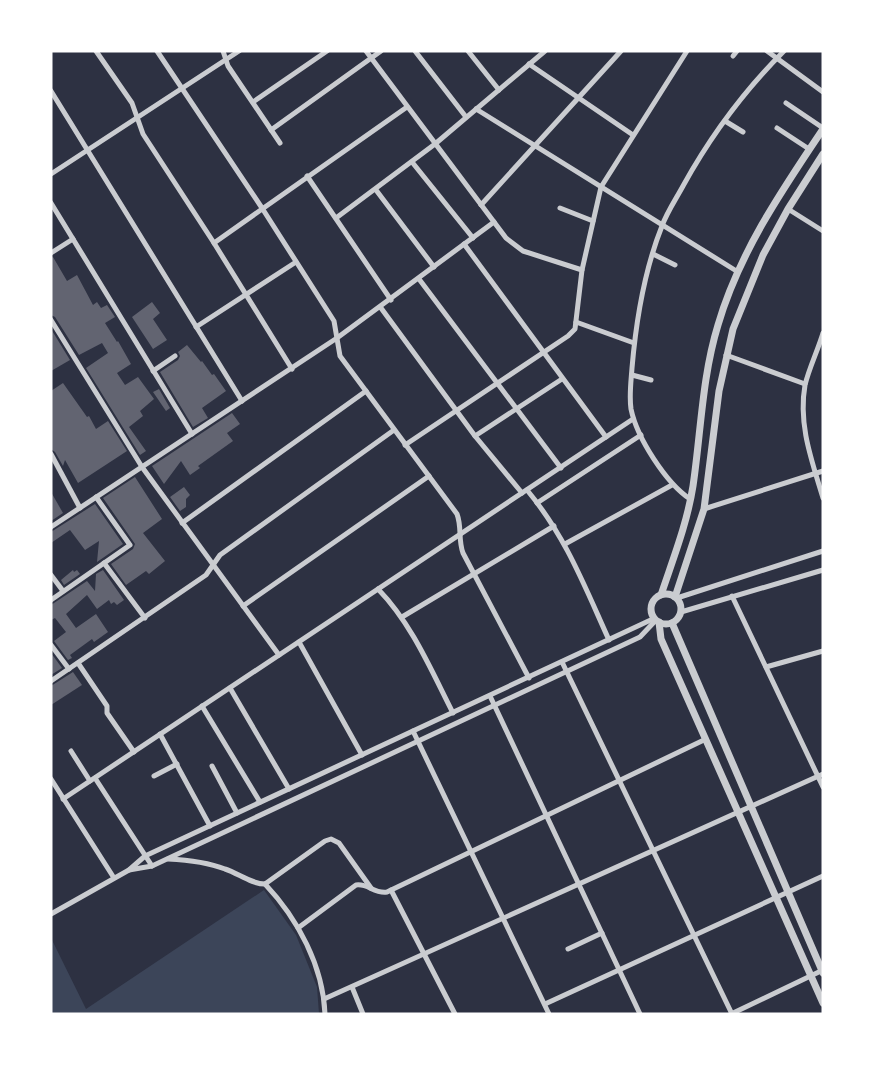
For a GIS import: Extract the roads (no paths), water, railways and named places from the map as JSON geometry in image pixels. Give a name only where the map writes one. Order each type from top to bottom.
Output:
[{"type":"street","points":[[96,51],[132,103],[143,134],[292,369]]},
{"type":"street","points":[[157,51],[334,321],[340,356],[457,514],[461,546],[529,678]]},
{"type":"street","points":[[223,51],[228,66],[280,143]]},
{"type":"street","points":[[51,174],[239,51]]},
{"type":"street","points":[[253,102],[327,51]]},
{"type":"street","points":[[366,51],[506,238],[524,251],[582,270]]},
{"type":"street","points":[[272,130],[381,51]]},
{"type":"street","points":[[415,51],[466,117]]},
{"type":"street","points":[[468,51],[499,90]]},
{"type":"street","points":[[336,218],[435,144],[545,51]]},
{"type":"street","points":[[481,205],[621,51]]},
{"type":"street","points":[[405,444],[572,333],[576,322],[582,270],[602,187],[687,51]]},
{"type":"street","points":[[767,51],[823,92]]},
{"type":"street","points":[[690,498],[672,485],[633,419],[631,406],[634,343],[644,289],[662,225],[689,176],[725,122],[784,51]]},
{"type":"street","points":[[529,64],[633,135]]},
{"type":"street","points":[[51,91],[242,401]]},
{"type":"street","points":[[661,595],[686,518],[711,352],[718,323],[738,272],[772,208],[823,129],[786,103]]},
{"type":"street","points":[[214,243],[407,106]]},
{"type":"street","points":[[476,109],[738,272]]},
{"type":"street","points":[[725,122],[743,132]]},
{"type":"street","points":[[777,128],[809,149]]},
{"type":"street","points":[[676,598],[704,509],[726,355],[732,329],[752,279],[788,209],[823,154]]},
{"type":"street","points":[[412,162],[473,238]]},
{"type":"street","points":[[307,176],[391,300]]},
{"type":"street","points":[[376,190],[434,267]]},
{"type":"street","points":[[51,203],[192,434]]},
{"type":"street","points":[[560,208],[593,221]]},
{"type":"street","points":[[788,209],[823,231]]},
{"type":"street","points":[[51,527],[381,308],[494,222]]},
{"type":"street","points":[[51,253],[73,239]]},
{"type":"street","points":[[465,244],[606,437]]},
{"type":"street","points":[[653,254],[675,265]]},
{"type":"street","points":[[196,327],[296,262]]},
{"type":"street","points":[[419,279],[561,468]]},
{"type":"street","points":[[381,308],[456,411],[524,492],[537,503],[554,526],[565,543],[609,640]]},
{"type":"street","points":[[51,320],[142,467],[279,655]]},
{"type":"street","points":[[576,322],[634,343]]},
{"type":"street","points":[[823,336],[805,384],[804,420],[806,438],[823,498]]},
{"type":"street","points":[[726,355],[805,384]]},
{"type":"street","points":[[153,371],[175,356]]},
{"type":"street","points":[[632,375],[651,380]]},
{"type":"street","points":[[476,436],[562,379]]},
{"type":"street","points":[[182,523],[366,391]]},
{"type":"street","points":[[63,799],[633,419]]},
{"type":"street","points":[[51,681],[206,575],[220,555],[394,430]]},
{"type":"street","points":[[537,503],[641,435]]},
{"type":"street","points":[[51,454],[80,508]]},
{"type":"street","points":[[704,509],[823,471]]},
{"type":"street","points":[[243,606],[429,476]]},
{"type":"street","points":[[565,543],[672,485]]},
{"type":"street","points":[[51,600],[130,545],[96,497]]},
{"type":"street","points":[[402,616],[554,526]]},
{"type":"street","points":[[676,598],[823,551]]},
{"type":"street","points":[[104,563],[145,618]]},
{"type":"street","points":[[681,612],[823,570]]},
{"type":"street","points":[[51,575],[63,591]]},
{"type":"street","points":[[378,589],[402,616],[453,713]]},
{"type":"street","points":[[672,623],[679,616],[681,605],[676,598],[668,594],[661,595],[652,607],[661,639],[823,1003]]},
{"type":"street","points":[[732,596],[820,775],[823,787]]},
{"type":"street","points":[[129,870],[152,866],[640,637],[657,620]]},
{"type":"street","points":[[51,914],[129,870],[145,856],[260,802],[609,640],[657,620],[672,623]]},
{"type":"street","points":[[562,662],[732,1014],[823,971],[672,623]]},
{"type":"street","points":[[299,642],[362,755]]},
{"type":"street","points":[[51,645],[69,669]]},
{"type":"street","points":[[766,667],[823,651]]},
{"type":"street","points":[[78,663],[106,706],[107,713],[134,752]]},
{"type":"street","points":[[230,688],[290,789]]},
{"type":"street","points":[[490,696],[640,1014]]},
{"type":"street","points":[[202,706],[260,802]]},
{"type":"street","points":[[413,731],[549,1014]]},
{"type":"street","points":[[160,734],[210,826]]},
{"type":"street","points":[[298,928],[356,885],[363,885],[382,893],[391,890],[706,739]]},
{"type":"street","points":[[71,751],[93,779],[152,866]]},
{"type":"street","points":[[154,776],[177,764]]},
{"type":"street","points":[[212,766],[237,813]]},
{"type":"street","points":[[324,999],[820,775]]},
{"type":"street","points":[[51,779],[114,878]]},
{"type":"street","points":[[265,884],[324,841],[331,839],[339,843],[373,890]]},
{"type":"street","points":[[167,859],[210,864],[265,884],[282,903],[298,928],[320,977],[325,1014]]},
{"type":"street","points":[[545,1004],[823,876]]},
{"type":"street","points":[[391,890],[455,1014]]},
{"type":"street","points":[[568,950],[602,933]]},
{"type":"street","points":[[352,987],[363,1014]]}]
